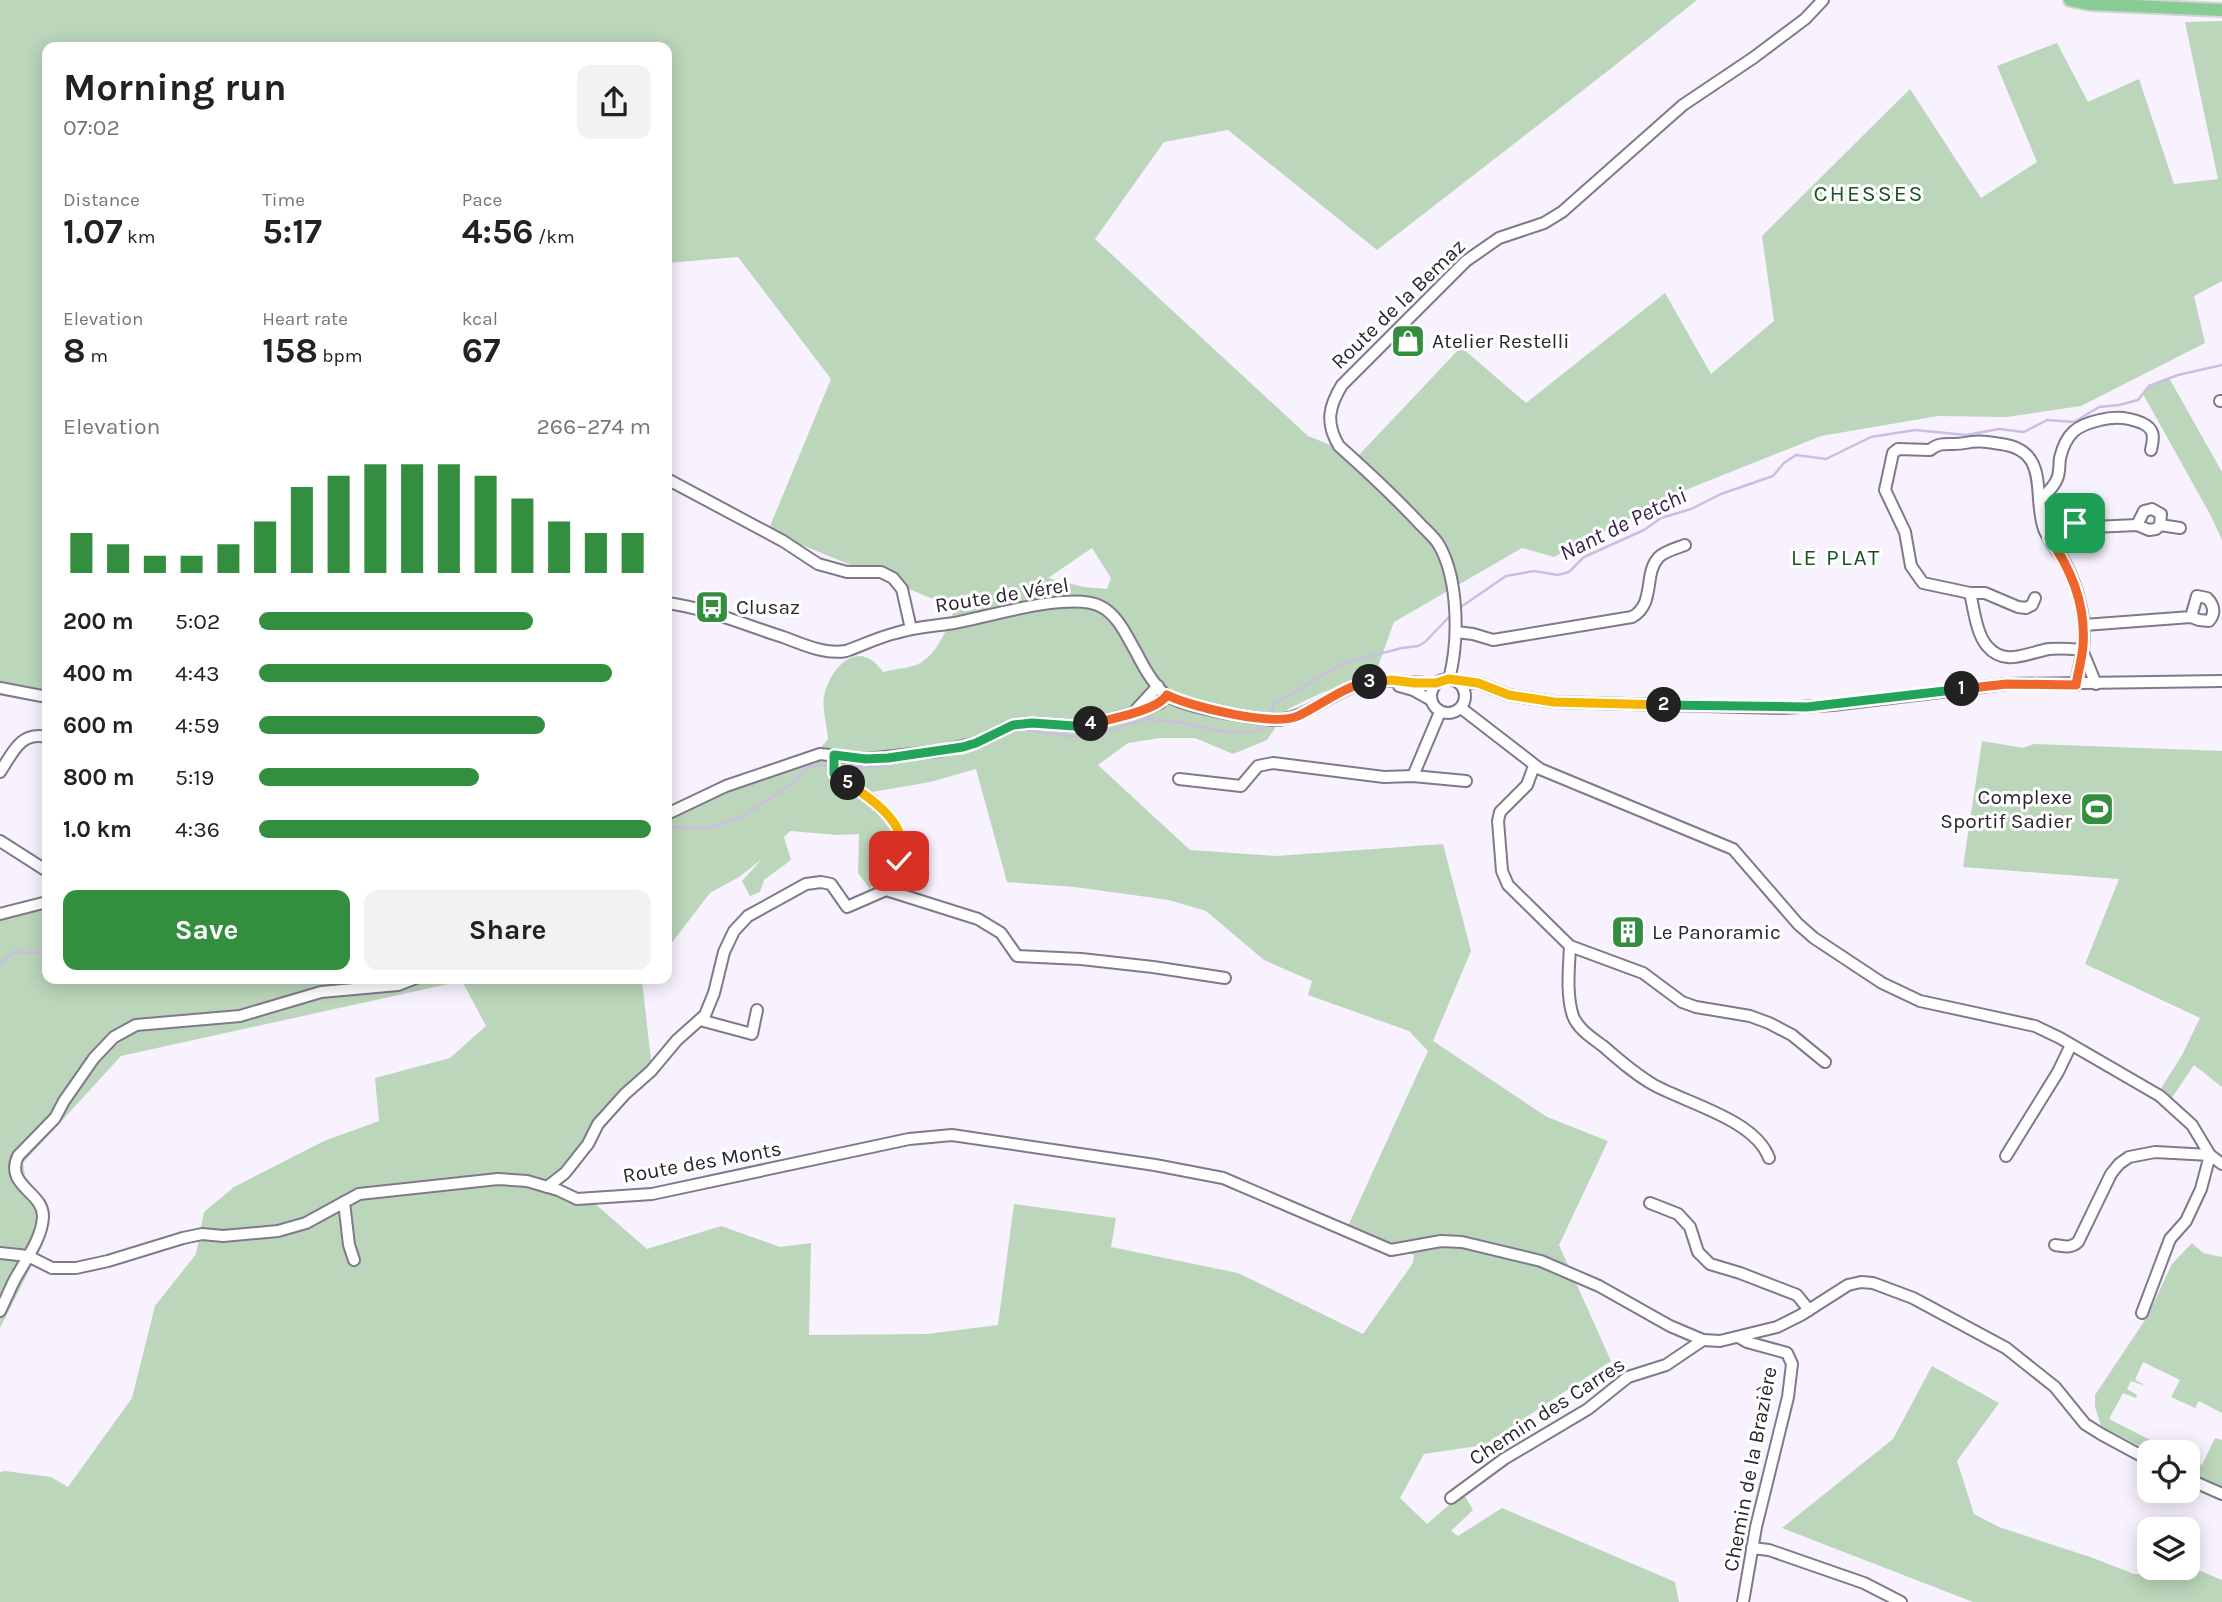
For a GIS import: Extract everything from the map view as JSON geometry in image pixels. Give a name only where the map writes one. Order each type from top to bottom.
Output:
[{"type":"main road","points":[[2070,0],[2090,4],[2222,10]]},
{"type":"street","name":"Route de la Bemaz","points":[[1453,680],[1455,617],[1450,576],[1439,544],[1405,507],[1339,446],[1332,435],[1329,422],[1329,410],[1335,397],[1344,383],[1465,261],[1499,238],[1544,223],[1562,212],[1683,104],[1753,58],[1805,19],[1823,0]]},
{"type":"street","points":[[2040,500],[2058,478],[2066,440],[2084,424],[2108,418],[2124,417],[2134,420],[2150,427],[2154,435],[2151,450]]},
{"type":"street","points":[[2035,598],[2032,605],[2026,608],[2018,607],[1985,593],[1970,593],[1923,583],[1911,566],[1905,532],[1885,490],[1893,453],[1898,449],[1930,450],[1937,444],[1975,440],[2016,446],[2028,454],[2034,466],[2043,523],[2077,589],[2084,625],[2076,685]]},
{"type":"street","points":[[672,482],[783,541],[818,564],[847,572],[881,572],[893,578],[902,589],[911,629]]},
{"type":"street","points":[[2049,538],[2075,523],[2092,527],[2137,526],[2156,529],[2160,525],[2161,514],[2148,509],[2141,514],[2137,526]]},
{"type":"street","points":[[2160,525],[2180,528]]},
{"type":"street","points":[[1455,632],[1493,640],[1632,617],[1640,613],[1645,604],[1654,565],[1660,556],[1685,545]]},
{"type":"street","points":[[1970,593],[1980,633],[1986,645],[2001,657],[2014,659],[2052,649],[2082,650]]},
{"type":"street","points":[[2191,617],[2195,598],[2202,596],[2207,598],[2213,607],[2209,621]]},
{"type":"street","name":"Route de Vérel","points":[[672,604],[722,617],[828,651],[846,651],[911,629],[1053,604],[1093,603],[1109,612],[1122,626],[1158,686],[1167,695],[1202,708],[1256,718],[1286,720],[1355,686],[1379,681],[1436,683]]},
{"type":"street","points":[[2084,625],[2191,617],[2222,623]]},
{"type":"street","points":[[2082,650],[2096,684]]},
{"type":"street","points":[[1453,680],[1464,689],[1463,703]]},
{"type":"street","points":[[1490,689],[1474,691],[1451,713],[1440,712],[1431,700],[1431,691],[1436,683],[1453,680],[1478,683],[1509,695],[1554,702],[1784,708],[1833,705],[1985,686],[2222,681]]},
{"type":"street","points":[[1379,681],[1413,690],[1431,700]]},
{"type":"street","points":[[1133,712],[1158,686]]},
{"type":"street","points":[[0,688],[42,696]]},
{"type":"street","points":[[834,764],[940,751],[976,743],[1013,725],[1089,725],[1156,706],[1164,701],[1167,695]]},
{"type":"street","points":[[1463,703],[1534,766],[1733,849],[1798,924],[1859,968],[1901,994],[1920,1001],[2035,1026],[2160,1096],[2192,1125],[2210,1155],[2222,1164]]},
{"type":"street","points":[[1413,776],[1440,712]]},
{"type":"street","points":[[0,772],[23,740],[42,736]]},
{"type":"street","points":[[672,812],[726,786],[820,754],[834,764],[895,824],[902,840],[899,861],[886,890]]},
{"type":"street","points":[[1179,779],[1241,786],[1249,779],[1253,770],[1266,763],[1384,777],[1413,776],[1466,781]]},
{"type":"street","points":[[1534,766],[1527,785],[1500,812],[1498,821],[1502,871],[1508,885],[1570,946],[1643,973],[1682,1002],[1750,1016],[1769,1023],[1792,1035],[1825,1062]]},
{"type":"street","points":[[0,841],[42,868]]},
{"type":"street","points":[[547,1187],[565,1173],[588,1144],[598,1124],[625,1094],[705,1015],[714,993],[724,952],[734,931],[748,916],[807,884],[831,884],[847,907],[886,890],[978,919],[1001,933],[1017,956],[1129,964],[1225,978]]},
{"type":"street","points":[[0,914],[42,903]]},
{"type":"street","points":[[1570,946],[1572,1009],[1579,1026],[1651,1083],[1747,1129],[1765,1146],[1769,1158]]},
{"type":"street","points":[[0,1311],[41,1227],[43,1210],[17,1178],[15,1162],[55,1118],[94,1058],[114,1037],[136,1025],[240,1016],[321,992],[401,984]]},
{"type":"street","points":[[701,1020],[752,1034],[757,1010]]},
{"type":"street","points":[[2006,1156],[2058,1072],[2071,1045]]},
{"type":"street","name":"Route des Monts","points":[[0,1253],[27,1256],[52,1268],[76,1268],[202,1234],[223,1236],[278,1231],[306,1223],[359,1194],[498,1179],[527,1181],[577,1199],[652,1194],[909,1139],[953,1136],[1021,1144],[1223,1178],[1391,1250],[1441,1241],[1462,1242],[1541,1261],[1599,1286],[1670,1326],[1703,1340]]},
{"type":"street","points":[[2055,1245],[2073,1247],[2078,1242],[2111,1174],[2129,1157],[2155,1152],[2210,1155]]},
{"type":"street","points":[[2142,1313],[2170,1238],[2186,1221],[2201,1189],[2210,1155]]},
{"type":"street","points":[[344,1202],[349,1245],[354,1260]]},
{"type":"street","points":[[1650,1203],[1678,1214],[1690,1227],[1698,1252],[1710,1264],[1797,1295],[1809,1310]]},
{"type":"street","points":[[1703,1340],[1740,1338],[1777,1327],[1848,1285],[1861,1282],[1893,1289],[2006,1348],[2055,1387],[2085,1424],[2137,1454]]},
{"type":"street","name":"Chemin de la Brazière","points":[[1740,1338],[1787,1353],[1792,1364],[1788,1397],[1752,1548],[1743,1602]]},
{"type":"street","name":"Chemin des Carres","points":[[1451,1498],[1504,1459],[1588,1409],[1628,1377],[1666,1364],[1703,1340]]},
{"type":"street","points":[[2200,1484],[2222,1494]]},
{"type":"street","points":[[1752,1548],[1769,1550],[1864,1583],[1901,1602]]},
{"type":"green space","points":[[0,0],[1697,0],[1377,250],[1228,130],[1164,142],[1095,239],[1308,436],[1358,456],[1461,347],[1526,403],[1665,293],[1711,374],[1774,321],[1762,236],[1910,89],[1981,198],[2037,162],[1997,66],[2057,43],[2088,102],[2139,79],[2174,184],[2218,179],[2185,22],[2222,21],[2222,281],[2194,296],[2205,343],[2081,406],[2007,417],[1938,416],[1821,436],[1688,489],[1554,557],[1522,548],[1394,622],[1375,675],[1321,693],[1288,709],[1267,740],[1233,754],[1195,738],[1160,738],[1128,743],[1098,765],[1190,850],[1276,856],[1443,844],[1471,951],[1433,1041],[1547,1117],[1608,1141],[1559,1245],[1611,1361],[1484,1445],[1424,1454],[1400,1498],[1427,1524],[1463,1493],[1473,1510],[1451,1531],[1458,1536],[1502,1508],[1675,1582],[1679,1602],[0,1602],[0,1472],[51,1477],[68,1487],[132,1398],[155,1306],[196,1254],[204,1212],[234,1187],[324,1141],[379,1121],[375,1078],[450,1058],[486,1026],[464,984],[642,984],[653,1077],[615,1108],[579,1167],[560,1187],[585,1195],[647,1249],[721,1226],[780,1247],[811,1243],[809,1335],[927,1334],[998,1325],[1014,1204],[1116,1218],[1111,1247],[1238,1273],[1363,1334],[1413,1263],[1414,1255],[1348,1226],[1428,1051],[1409,1031],[1308,995],[1312,981],[1264,960],[1206,911],[1169,900],[1075,887],[1007,882],[976,769],[930,782],[872,792],[869,803],[897,842],[892,862],[883,859],[870,889],[858,873],[859,834],[790,831],[784,837],[791,860],[764,880],[760,892],[750,896],[742,881],[762,859],[739,877],[710,893],[672,942],[672,816],[757,778],[811,760],[828,739],[824,696],[839,666],[856,656],[874,662],[883,672],[918,664],[939,644],[955,608],[768,531],[831,379],[738,257],[672,263],[672,42],[42,42],[42,692],[0,690]],"holes":[[[1092,548],[1111,578],[1107,589],[1084,587],[1048,578]]]},
{"type":"green space","points":[[2169,378],[2222,472],[2222,540],[2143,394],[2149,386]]},
{"type":"green space","name":"Complexe Sportif Sadier","points":[[1982,741],[2023,748],[2034,744],[2222,751],[2222,1087],[2194,1065],[2171,1099],[2160,1090],[2182,1055],[2200,1018],[2085,964],[2119,879],[1963,867]]},
{"type":"green space","points":[[42,898],[42,984],[448,984],[121,1056],[23,1163],[25,1176],[49,1209],[38,1253],[0,1328],[0,909]]},
{"type":"green space","points":[[2192,1243],[2203,1253],[2222,1257],[2222,1413],[2199,1401],[2195,1408],[2171,1397],[2180,1380],[2143,1362],[2135,1380],[2143,1384],[2131,1381],[2127,1389],[2137,1395],[2136,1398],[2123,1393],[2109,1419],[2150,1440],[2137,1440],[2137,1445],[2101,1426],[2095,1407],[2095,1395],[2147,1317],[2172,1264]]},
{"type":"green space","points":[[1932,1366],[1999,1403],[1957,1461],[1974,1514],[1999,1527],[2137,1574],[2137,1580],[2200,1580],[2200,1571],[2222,1580],[2222,1602],[1973,1602],[1782,1528],[1893,1439]]},
{"type":"green space","points":[[2215,1438],[2222,1440],[2222,1488],[2200,1478],[2200,1464],[2202,1465]]},
{"type":"waterway","name":"Nant de Petchi","points":[[1458,609],[1506,576],[1534,571],[1558,575],[1569,572],[1584,557],[1644,530],[1661,518],[1691,509],[1721,494],[1773,476],[1784,463],[1796,455],[1826,459],[1871,437],[1915,430],[1966,435],[1999,429],[2024,432],[2047,420],[2074,422],[2099,407],[2138,400],[2149,386],[2178,375],[2222,365]]},
{"type":"waterway","name":"Nant de Petchi","points":[[1271,716],[1273,705],[1341,664],[1418,646],[1450,616]]},
{"type":"waterway","name":"Nant de Petchi","points":[[1009,732],[1024,730],[1085,738],[1145,719],[1178,722],[1225,732],[1250,732],[1270,723]]},
{"type":"waterway","name":"Nant de Petchi","points":[[944,755],[978,748]]},
{"type":"waterway","name":"Nant de Petchi","points":[[836,767],[877,767],[920,758]]},
{"type":"waterway","name":"Nant de Petchi","points":[[672,827],[708,828],[741,817],[789,786],[808,767],[830,766]]},
{"type":"waterway","name":"Nant de Petchi","points":[[0,963],[14,952],[42,953]]},
{"type":"place","name":"Atelier Restelli","points":[[1408,341]]},
{"type":"place","name":"Clusaz","points":[[712,607]]},
{"type":"place","name":"Complexe Sportif Sadier","points":[[2097,809]]},
{"type":"place","name":"Le Panoramic","points":[[1628,932]]},
{"type":"district","name":"CHESSES","points":[[1869,193]]},
{"type":"district","name":"LE PLAT","points":[[1836,557]]},
{"type":"route","points":[[899,861],[902,840],[895,824],[860,792],[834,774],[834,755],[866,759],[888,758],[963,747],[1013,725],[1089,725],[1145,710],[1160,704],[1167,695],[1202,708],[1286,720],[1355,686],[1392,680],[1427,684],[1449,679],[1478,683],[1509,695],[1554,702],[1784,708],[1833,705],[2007,684],[2076,685],[2084,625],[2081,607],[2077,589],[2067,567],[2049,538],[2075,523]]}]
